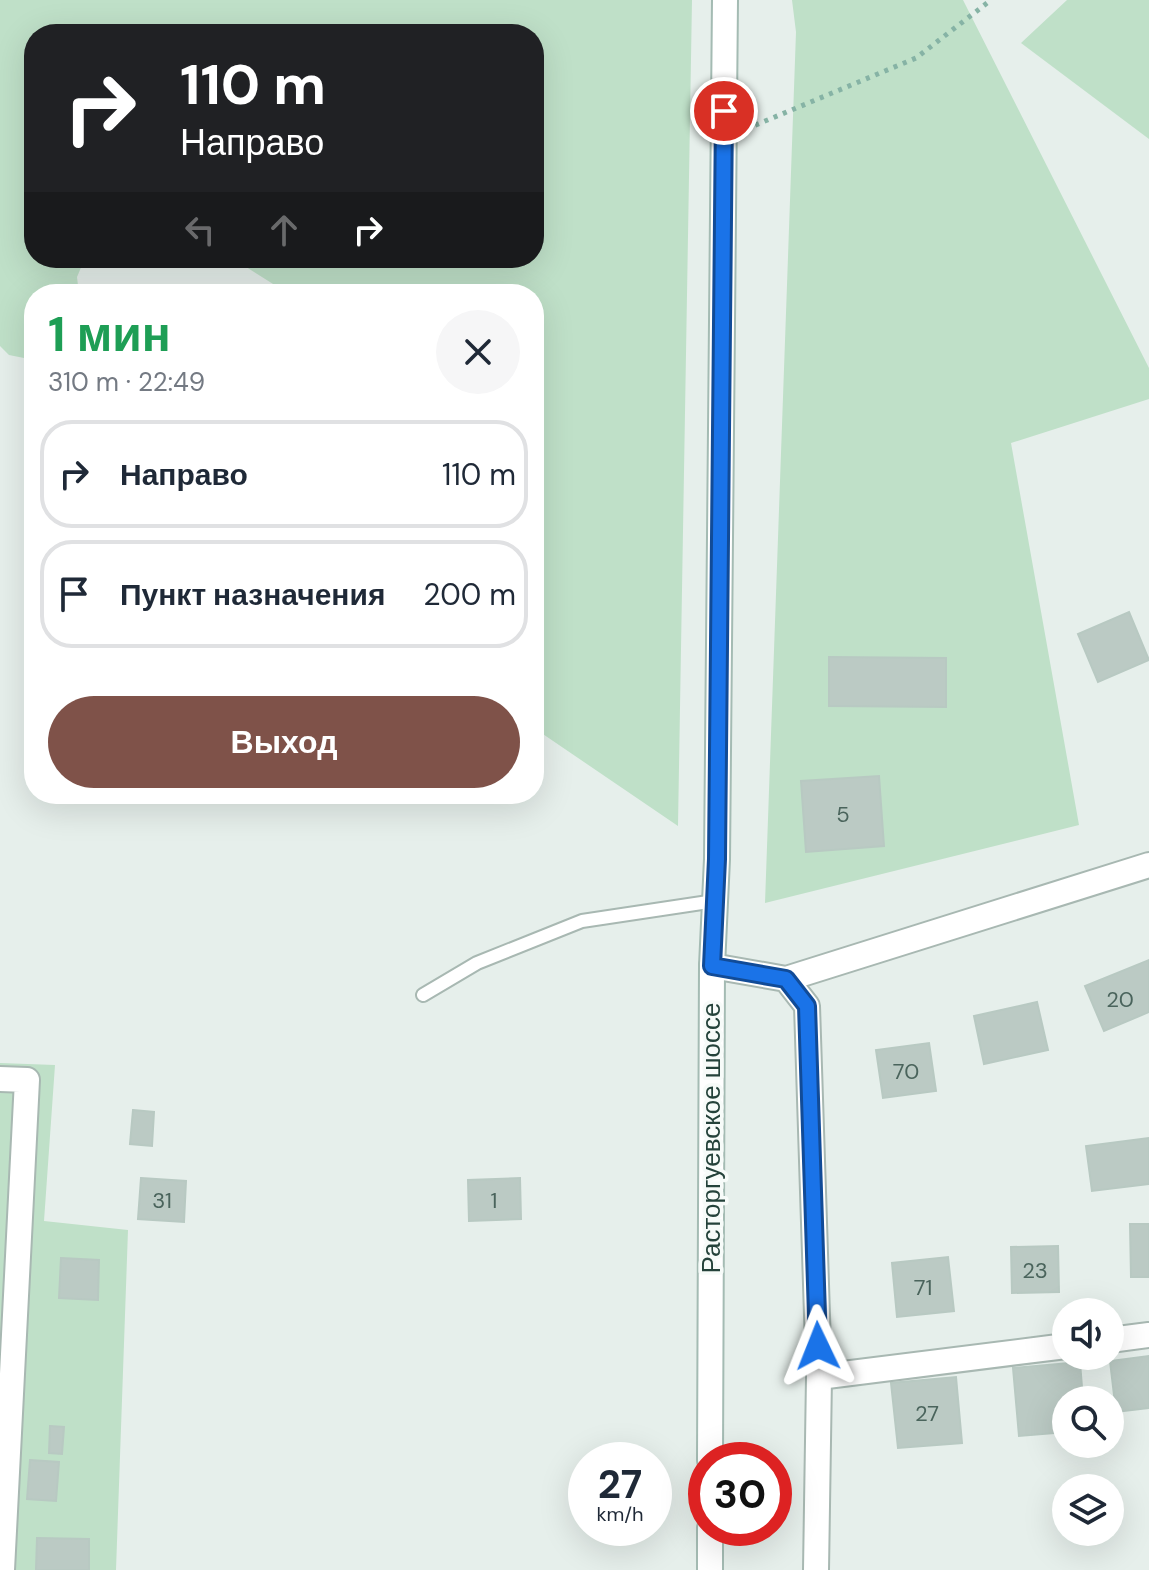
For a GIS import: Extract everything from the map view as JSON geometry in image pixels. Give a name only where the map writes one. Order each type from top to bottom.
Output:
[{"type":"street","name":"Расторгуевское шоссе","points":[[710,1442],[712,966],[717,843],[725,0]]},
{"type":"street","points":[[712,966],[786,979],[1149,865]]},
{"type":"street","points":[[786,979],[807,1006],[819,1377],[816,1570]]},
{"type":"street","points":[[0,1079],[27,1080],[2,1570]]},
{"type":"street","points":[[1124,1338],[1149,1335]]},
{"type":"street","points":[[819,1377],[1052,1348]]},
{"type":"street","points":[[710,1546],[710,1570]]},
{"type":"lane","points":[[423,995],[477,963],[582,921],[715,901]]},
{"type":"path","points":[[723,139],[916,58],[991,0]]},
{"type":"green space","points":[[0,0],[692,0],[678,826],[544,735],[544,284],[273,284],[248,268],[544,268],[544,24],[24,24],[24,268],[81,268],[78,284],[24,284],[24,358],[9,355],[0,346]]},
{"type":"green space","points":[[792,0],[963,0],[1149,368],[1149,399],[1011,443],[1079,825],[765,903],[796,32]]},
{"type":"green space","points":[[1067,0],[1149,0],[1149,139],[1021,43]]},
{"type":"green space","points":[[0,1063],[55,1065],[44,1221],[128,1230],[116,1570],[0,1570]]},
{"type":"building","points":[[1129,612],[1149,660],[1098,682],[1078,634]]},
{"type":"building","points":[[829,657],[946,658],[946,707],[829,706]]},
{"type":"building","points":[[879,776],[884,846],[806,852],[801,781]]},
{"type":"building","points":[[1149,960],[1149,1012],[1104,1031],[1085,986]]},
{"type":"building","points":[[1037,1002],[1048,1050],[984,1064],[974,1016]]},
{"type":"building","points":[[929,1043],[936,1091],[883,1098],[876,1050]]},
{"type":"building","points":[[133,1110],[154,1112],[152,1146],[130,1144]]},
{"type":"building","points":[[1149,1138],[1149,1184],[1092,1191],[1086,1146]]},
{"type":"building","points":[[141,1178],[186,1181],[184,1222],[138,1219]]},
{"type":"building","points":[[520,1178],[521,1219],[469,1221],[468,1180]]},
{"type":"building","points":[[1130,1224],[1149,1224],[1149,1277],[1131,1277]]},
{"type":"building","points":[[1058,1246],[1059,1292],[1012,1293],[1011,1247]]},
{"type":"building","points":[[948,1257],[954,1311],[897,1317],[892,1263]]},
{"type":"building","points":[[61,1258],[99,1260],[98,1300],[59,1298]]},
{"type":"building","points":[[1149,1356],[1149,1408],[1124,1411],[1124,1386],[1113,1386],[1111,1370],[1124,1370],[1124,1359]]},
{"type":"building","points":[[1052,1365],[1052,1370],[1081,1370],[1082,1386],[1052,1386],[1052,1433],[1019,1436],[1013,1368]]},
{"type":"building","points":[[956,1377],[962,1443],[898,1448],[891,1383]]},
{"type":"building","points":[[50,1426],[64,1427],[62,1454],[49,1453]]},
{"type":"building","points":[[30,1460],[59,1462],[56,1501],[27,1499]]},
{"type":"building","points":[[37,1538],[89,1539],[89,1570],[36,1570]]},
{"type":"route","points":[[724,111],[717,859],[712,966],[786,979],[807,1006],[818,1346]]}]
